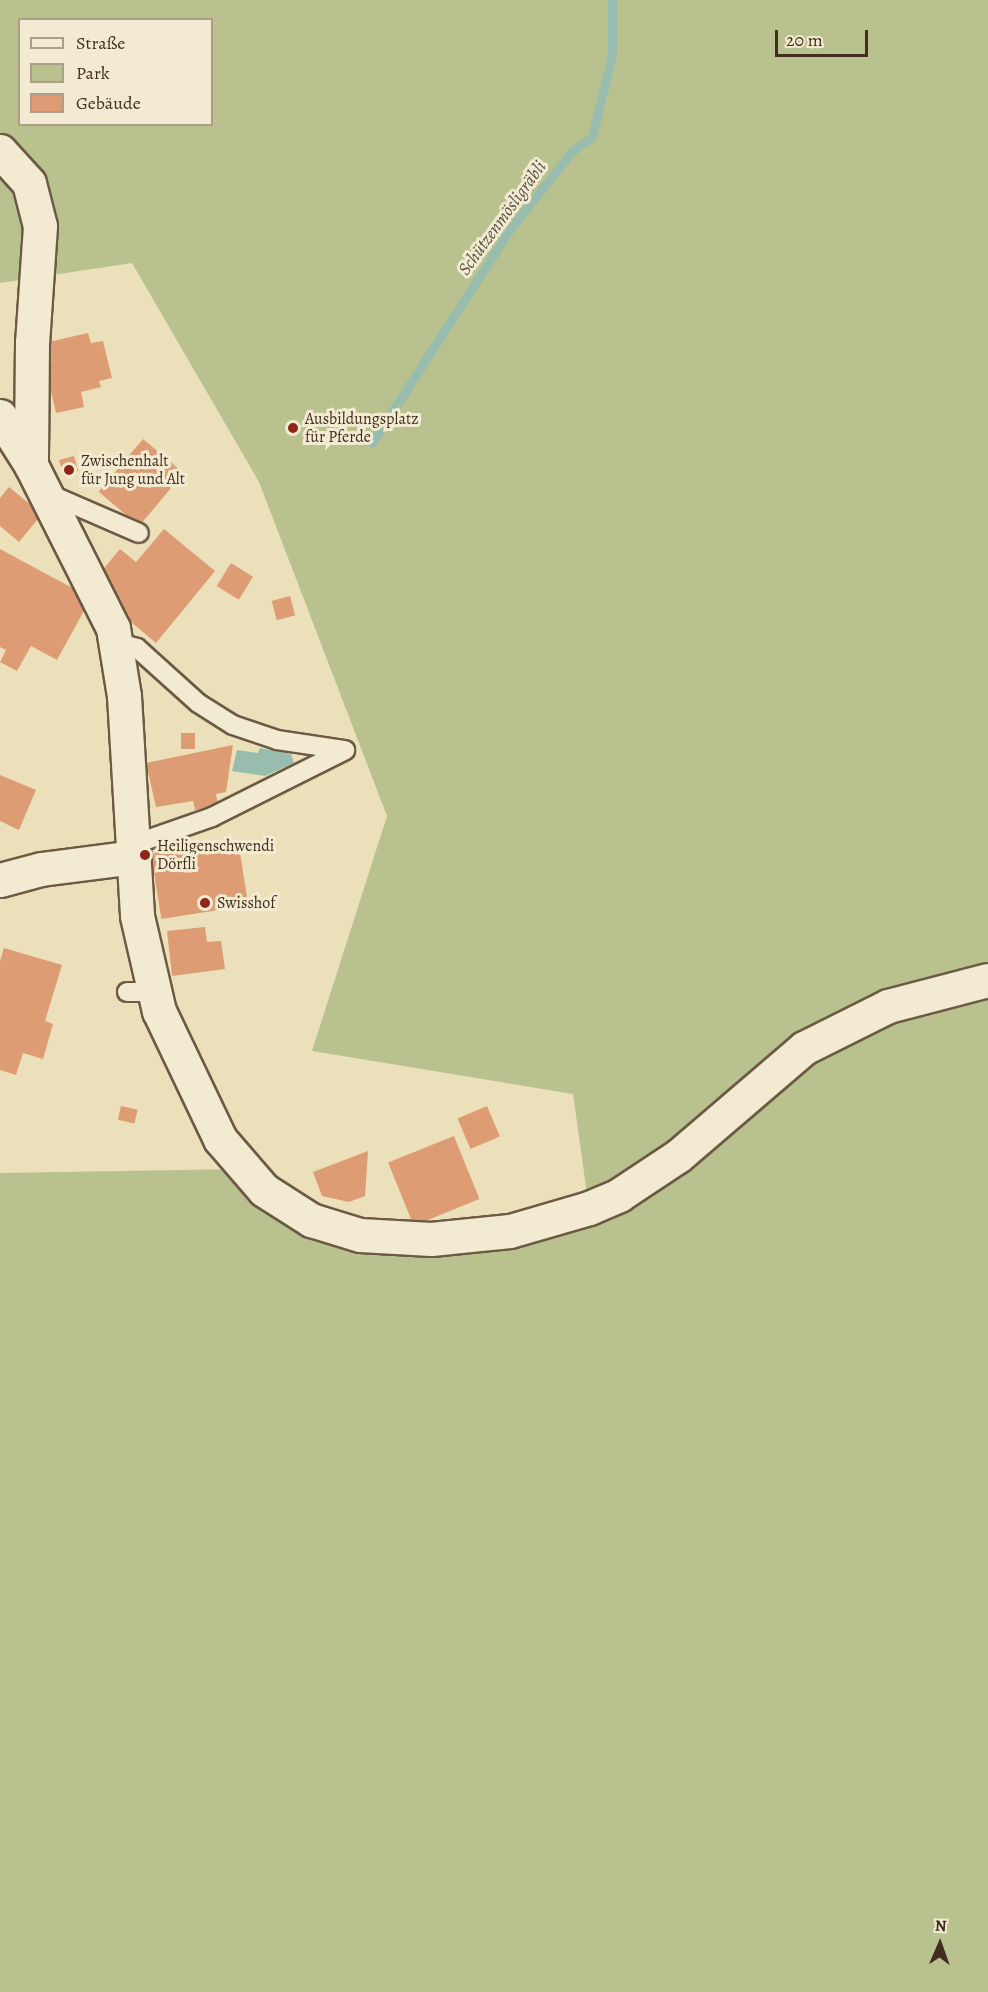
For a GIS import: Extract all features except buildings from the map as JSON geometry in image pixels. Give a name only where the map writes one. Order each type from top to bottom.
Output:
[{"type":"street","points":[[0,151],[29,183],[40,226],[32,342],[38,478]]},
{"type":"street","points":[[0,416],[38,478],[115,642],[124,696],[132,851],[139,930],[140,992],[203,1111],[243,1169],[264,1190],[334,1230],[431,1239],[510,1231],[619,1195],[678,1156],[804,1048],[888,1006],[988,980]]},
{"type":"street","points":[[0,880],[41,869],[132,851]]},
{"type":"lane","points":[[38,478],[139,533]]},
{"type":"lane","points":[[115,642],[137,648],[198,703],[233,725],[277,740],[345,750],[212,817],[132,851]]},
{"type":"green space","points":[[0,0],[988,0],[988,1992],[0,1992],[0,1173],[243,1169],[360,1235],[589,1208],[573,1094],[312,1051],[387,816],[259,482],[132,263],[0,283]]},
{"type":"shaded area","points":[[260,748],[291,754],[294,763],[265,776],[232,771],[237,750],[258,753]]},
{"type":"waterway","name":"Schützenmösligräbli","points":[[372,443],[508,232],[572,151],[592,137],[612,55],[612,0]]},
{"type":"place","name":"Ausbildungsplatz für Pferde","points":[[293,428]]},
{"type":"place","name":"Zwischenhalt für Jung und Alt","points":[[69,470]]},
{"type":"place","name":"Heiligenschwendi Dörfli","points":[[145,855]]},
{"type":"place","name":"Swisshof","points":[[205,903]]}]
